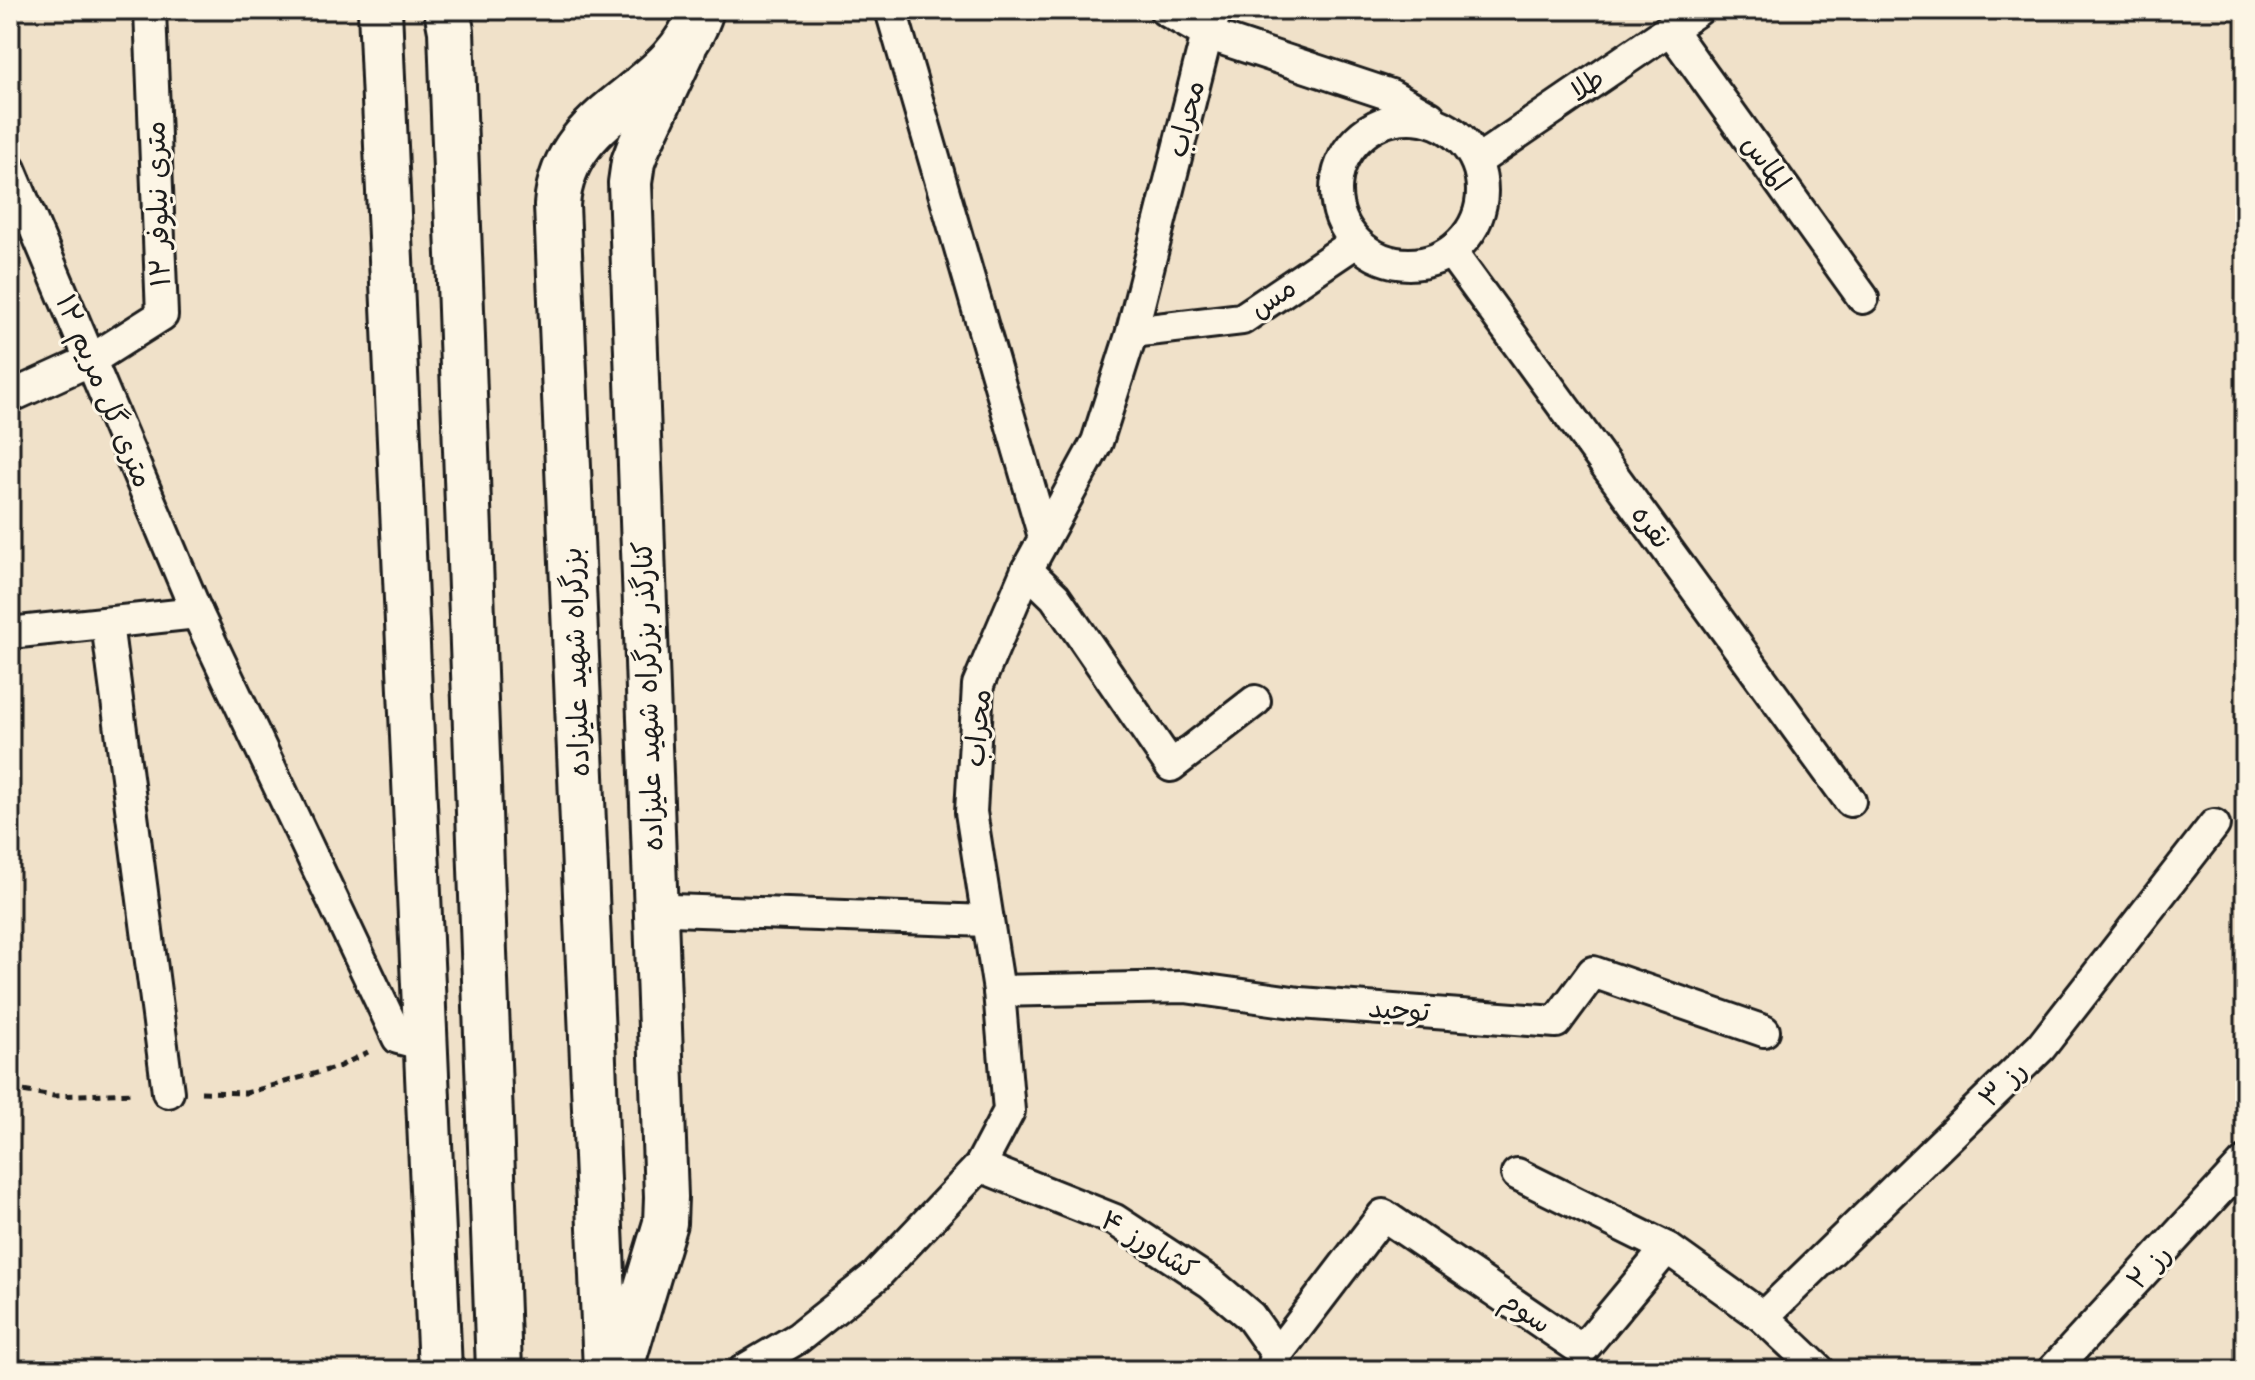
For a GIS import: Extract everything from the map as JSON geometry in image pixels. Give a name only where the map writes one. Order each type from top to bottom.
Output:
[{"type":"highway","points":[[449,17],[499,1370]]},
{"type":"highway","name":"بزرگراه شهید علیزاده","points":[[606,1370],[557,198],[566,168],[582,140],[596,124],[663,72],[684,47],[698,19]]},
{"type":"main road","points":[[380,10],[412,1042],[440,1370]]},
{"type":"main road","name":"کنارگذر بزرگراه شهید علیزاده","points":[[621,1370],[665,1223],[666,1197],[630,183],[639,146],[698,19]]},
{"type":"street","name":"۱۲ متری نیلوفر","points":[[91,360],[162,315],[150,10]]},
{"type":"street","points":[[891,10],[1044,537]]},
{"type":"street","points":[[1165,10],[1212,22],[1391,95],[1442,124],[1462,139],[1477,161],[1483,181],[1483,201],[1477,221],[1466,238],[1451,252],[1427,262],[1402,264],[1377,257],[1356,242],[1344,225],[1337,206],[1336,185],[1340,165],[1349,147],[1368,129],[1392,119],[1417,117],[1442,124]]},
{"type":"street","name":"طلا","points":[[1477,161],[1698,10]]},
{"type":"street","name":"محراب","points":[[744,1370],[798,1338],[876,1276],[980,1166],[1009,1111],[999,991],[971,812],[978,685],[1027,570],[1097,442],[1132,332],[1212,22]]},
{"type":"street","name":"الماس","points":[[1670,29],[1863,298]]},
{"type":"street","name":"۱۲ متری گل مریم","points":[[10,169],[197,613],[412,1042]]},
{"type":"street","name":"مس","points":[[1132,332],[1242,319],[1356,242]]},
{"type":"street","name":"نقره","points":[[1451,252],[1850,801]]},
{"type":"street","points":[[10,397],[91,360]]},
{"type":"street","points":[[1027,570],[1055,597],[1171,766],[1255,701]]},
{"type":"street","points":[[10,633],[197,613]]},
{"type":"street","points":[[107,623],[168,1092]]},
{"type":"street","name":"رز ۳","points":[[1763,1317],[2041,1047],[2214,825]]},
{"type":"street","points":[[671,910],[988,921]]},
{"type":"street","name":"توحید","points":[[999,991],[1185,987],[1300,1003],[1556,1022],[1593,972],[1764,1031]]},
{"type":"street","name":"رز ۲","points":[[2053,1370],[2244,1163]]},
{"type":"street","name":"کشاورز ۴","points":[[980,1166],[1115,1220],[1211,1283],[1250,1316],[1274,1362]]},
{"type":"street","points":[[1517,1174],[1667,1248],[1763,1317],[1800,1364]]},
{"type":"street","name":"سوم","points":[[1274,1362],[1383,1215],[1582,1350],[1667,1248]]},
{"type":"path","points":[[10,1089],[54,1096],[246,1093],[412,1042]]}]
